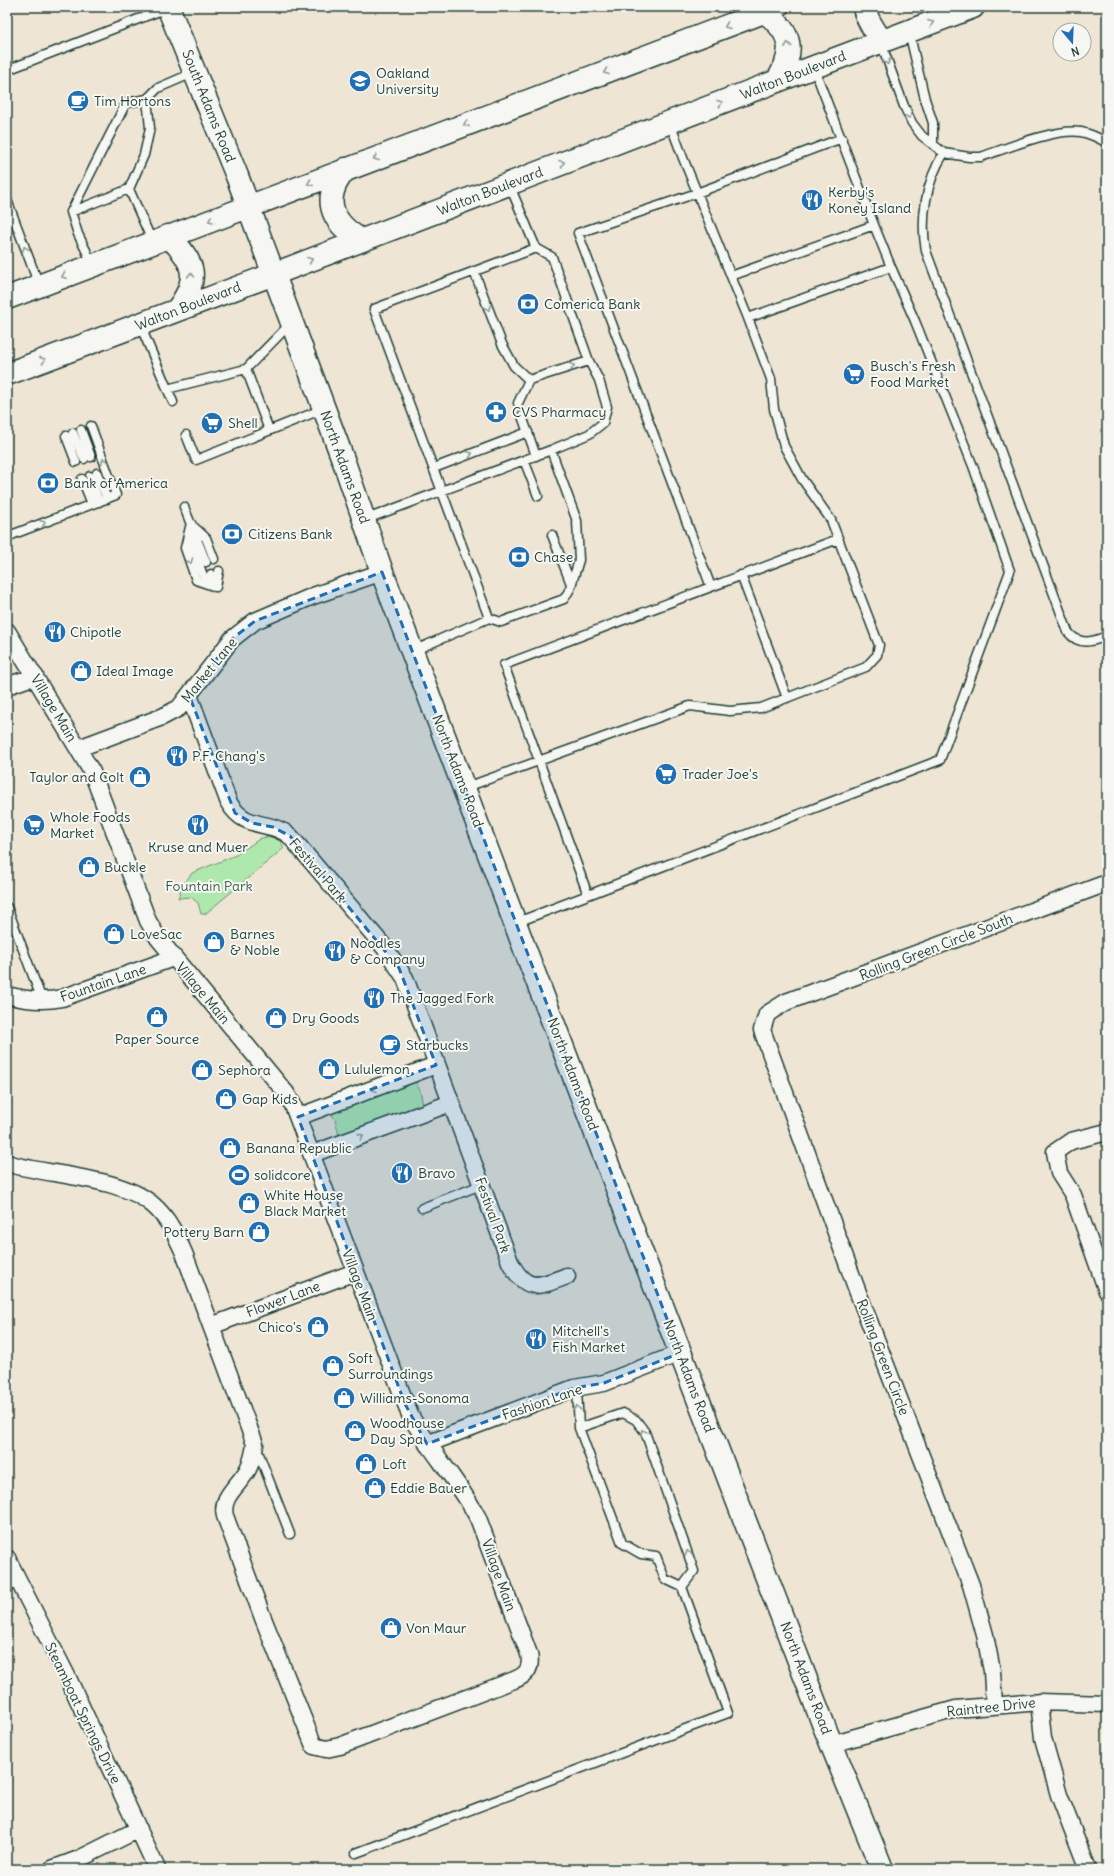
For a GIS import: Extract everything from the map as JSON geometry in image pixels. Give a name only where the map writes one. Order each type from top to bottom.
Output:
[{"type":"main road","name":"South Adams Road","points":[[168,7],[227,148],[274,274]]},
{"type":"main road","points":[[864,7],[870,24],[877,32],[881,42]]},
{"type":"main road","name":"Walton Boulevard","points":[[7,374],[274,274],[973,7]]},
{"type":"main road","points":[[7,298],[771,9],[786,35],[789,44],[789,54],[777,81]]},
{"type":"main road","points":[[346,169],[333,187],[332,207],[334,215],[339,222],[352,235],[361,240]]},
{"type":"main road","points":[[160,239],[185,255],[192,272],[189,291],[177,310]]},
{"type":"main road","name":"North Adams Road","points":[[274,274],[382,572],[515,922],[831,1744],[882,1869]]},
{"type":"street","name":"Market Lane","points":[[79,748],[169,714],[179,708],[232,639],[255,621],[313,596],[382,572]]},
{"type":"street","name":"Village Main","points":[[7,631],[79,748],[92,772],[148,921],[158,938],[289,1097],[298,1117],[410,1415],[427,1444],[467,1498],[478,1518],[529,1654],[530,1668],[526,1674],[514,1680],[352,1742],[326,1749],[314,1746],[223,1509],[225,1502],[248,1470],[252,1461],[255,1444]]},
{"type":"street","points":[[7,686],[35,676]]},
{"type":"street","name":"Festival Park","points":[[189,695],[229,803],[235,813],[252,823],[283,830],[290,836],[385,948],[404,978],[510,1262],[520,1279],[532,1286],[540,1286],[567,1276]]},
{"type":"street","name":"Rolling Green Circle South","points":[[767,1014],[786,1002],[1107,883]]},
{"type":"street","name":"Fountain Lane","points":[[7,995],[18,998],[42,1000],[62,998],[173,958]]},
{"type":"street","name":"Rolling Green Circle","points":[[767,1014],[762,1030],[770,1055],[857,1290],[971,1585],[985,1635],[992,1671],[994,1704]]},
{"type":"street","points":[[298,1117],[436,1065]]},
{"type":"street","points":[[312,1154],[451,1103]]},
{"type":"street","points":[[1107,1132],[1071,1141],[1055,1152],[1059,1173],[1073,1195],[1107,1291]]},
{"type":"street","points":[[7,1163],[69,1175],[116,1187],[142,1197],[152,1205],[168,1223],[180,1242],[255,1444]]},
{"type":"street","name":"Flower Lane","points":[[211,1326],[356,1272]]},
{"type":"street","name":"Fashion Lane","points":[[427,1444],[577,1388],[604,1383],[680,1353]]},
{"type":"street","name":"Steamboat Springs Drive","points":[[7,1558],[66,1676],[158,1869]]},
{"type":"street","points":[[1039,1702],[1043,1738],[1057,1788],[1088,1869]]},
{"type":"street","name":"Raintree Drive","points":[[831,1744],[956,1709],[994,1704],[1039,1702],[1107,1704]]},
{"type":"street","points":[[52,1869],[79,1859],[139,1829]]},
{"type":"lane","points":[[7,70],[168,7]]},
{"type":"lane","points":[[909,32],[925,99],[933,123],[933,144]]},
{"type":"lane","points":[[881,42],[894,82],[912,123],[922,136],[944,153],[969,157],[981,157],[1062,133],[1080,132],[1096,136],[1107,143]]},
{"type":"lane","points":[[515,922],[940,760],[1010,571],[973,466],[915,321],[874,225],[814,67]]},
{"type":"lane","points":[[93,265],[78,234],[70,212],[126,103],[147,99],[158,88],[196,72]]},
{"type":"lane","points":[[70,212],[130,189],[144,155],[150,128],[147,99]]},
{"type":"lane","points":[[464,788],[690,706],[730,711],[760,708],[866,667],[877,655],[879,645],[831,520],[802,479],[784,446],[774,409],[771,379],[670,122]]},
{"type":"lane","points":[[711,587],[578,233],[698,192],[842,138]]},
{"type":"lane","points":[[944,153],[935,167],[924,211],[924,237],[926,251],[1068,632],[1072,638],[1080,642],[1092,642],[1107,636]]},
{"type":"lane","points":[[364,520],[551,450],[589,434],[603,423],[606,407],[599,380],[589,360],[552,257],[536,248],[509,184]]},
{"type":"lane","points":[[130,189],[160,239]]},
{"type":"lane","points":[[7,200],[40,286]]},
{"type":"lane","points":[[731,276],[874,225]]},
{"type":"lane","points":[[489,618],[374,310],[536,248]]},
{"type":"lane","points":[[748,318],[891,267]]},
{"type":"lane","points":[[474,272],[502,344],[514,366],[529,380]]},
{"type":"lane","points":[[168,389],[246,369],[292,323]]},
{"type":"lane","points":[[140,324],[173,402]]},
{"type":"lane","points":[[518,403],[529,380],[589,360]]},
{"type":"lane","points":[[246,369],[269,430]]},
{"type":"lane","points":[[186,435],[196,460],[324,409]]},
{"type":"lane","points":[[522,416],[536,456]]},
{"type":"lane","points":[[7,538],[116,495],[91,426]]},
{"type":"lane","points":[[434,468],[528,432]]},
{"type":"lane","points":[[73,433],[83,459],[73,433]]},
{"type":"lane","points":[[412,651],[489,618],[501,622],[564,599],[579,560],[577,522],[551,450]]},
{"type":"lane","points":[[524,460],[538,496]]},
{"type":"lane","points":[[99,502],[90,476],[99,502]]},
{"type":"lane","points":[[184,507],[210,560]]},
{"type":"lane","points":[[191,523],[185,548],[196,580],[216,587]]},
{"type":"lane","points":[[552,535],[571,584]]},
{"type":"lane","points":[[588,895],[504,665],[838,538]]},
{"type":"lane","points":[[216,587],[219,571]]},
{"type":"lane","points":[[211,574],[216,587]]},
{"type":"lane","points":[[741,576],[787,698]]},
{"type":"lane","points":[[7,907],[42,1000]]},
{"type":"lane","points":[[422,1208],[482,1185]]},
{"type":"lane","points":[[356,1853],[728,1714],[682,1587],[665,1579],[656,1556],[641,1554],[622,1543],[579,1428],[577,1388]]},
{"type":"lane","points":[[579,1428],[623,1413],[636,1420],[645,1432],[694,1571],[682,1587]]},
{"type":"lane","points":[[255,1444],[290,1534]]},
{"type":"highlighted area","points":[[382,572],[680,1353],[604,1383],[574,1388],[427,1444],[405,1404],[298,1117],[436,1065],[399,968],[290,836],[273,827],[252,823],[235,813],[189,695],[232,639],[255,621]]},
{"type":"green space","name":"Fountain Park","points":[[271,837],[280,841],[284,848],[205,914],[201,914],[198,903],[191,897],[178,898],[182,886],[192,873],[236,855],[261,838]]},
{"type":"green space","points":[[414,1080],[420,1090],[423,1105],[339,1136],[335,1119],[330,1112]]},
{"type":"place","name":"Oakland University","points":[[360,81]]},
{"type":"place","name":"Tim Hortons","points":[[78,101]]},
{"type":"place","name":"Kerby's Koney Island","points":[[812,200]]},
{"type":"place","name":"Comerica Bank","points":[[528,304]]},
{"type":"place","name":"Busch's Fresh Food Market","points":[[854,374]]},
{"type":"place","name":"CVS Pharmacy","points":[[496,412]]},
{"type":"place","name":"Shell","points":[[212,423]]},
{"type":"place","name":"Bank of America","points":[[48,483]]},
{"type":"place","name":"Citizens Bank","points":[[232,534]]},
{"type":"place","name":"Chase","points":[[519,557]]},
{"type":"place","name":"Chipotle","points":[[55,632]]},
{"type":"place","name":"Ideal Image","points":[[81,671]]},
{"type":"place","name":"P.F. Chang's","points":[[177,756]]},
{"type":"place","name":"Trader Joe's","points":[[666,774]]},
{"type":"place","name":"Taylor and Colt","points":[[140,777]]},
{"type":"place","name":"Whole Foods Market","points":[[34,825]]},
{"type":"place","name":"Kruse and Muer","points":[[198,825]]},
{"type":"place","name":"Buckle","points":[[89,867]]},
{"type":"place","name":"LoveSac","points":[[114,934]]},
{"type":"place","name":"Barnes & Noble","points":[[214,942]]},
{"type":"place","name":"Noodles & Company","points":[[335,951]]},
{"type":"place","name":"The Jagged Fork","points":[[374,998]]},
{"type":"place","name":"Paper Source","points":[[157,1017]]},
{"type":"place","name":"Dry Goods","points":[[276,1018]]},
{"type":"place","name":"Starbucks","points":[[390,1045]]},
{"type":"place","name":"Lululemon","points":[[329,1069]]},
{"type":"place","name":"Sephora","points":[[202,1070]]},
{"type":"place","name":"Gap Kids","points":[[226,1099]]},
{"type":"place","name":"Banana Republic","points":[[230,1148]]},
{"type":"place","name":"Bravo","points":[[402,1173]]},
{"type":"place","name":"solidcore","points":[[239,1175]]},
{"type":"place","name":"White House Black Market","points":[[249,1203]]},
{"type":"place","name":"Pottery Barn","points":[[259,1232]]},
{"type":"place","name":"Chico's","points":[[318,1327]]},
{"type":"place","name":"Mitchell's Fish Market","points":[[536,1339]]},
{"type":"place","name":"Soft Surroundings","points":[[333,1366]]},
{"type":"place","name":"Williams-Sonoma","points":[[344,1398]]},
{"type":"place","name":"Woodhouse Day Spa","points":[[355,1431]]},
{"type":"place","name":"Loft","points":[[366,1464]]},
{"type":"place","name":"Eddie Bauer","points":[[375,1488]]},
{"type":"place","name":"Von Maur","points":[[391,1628]]}]
